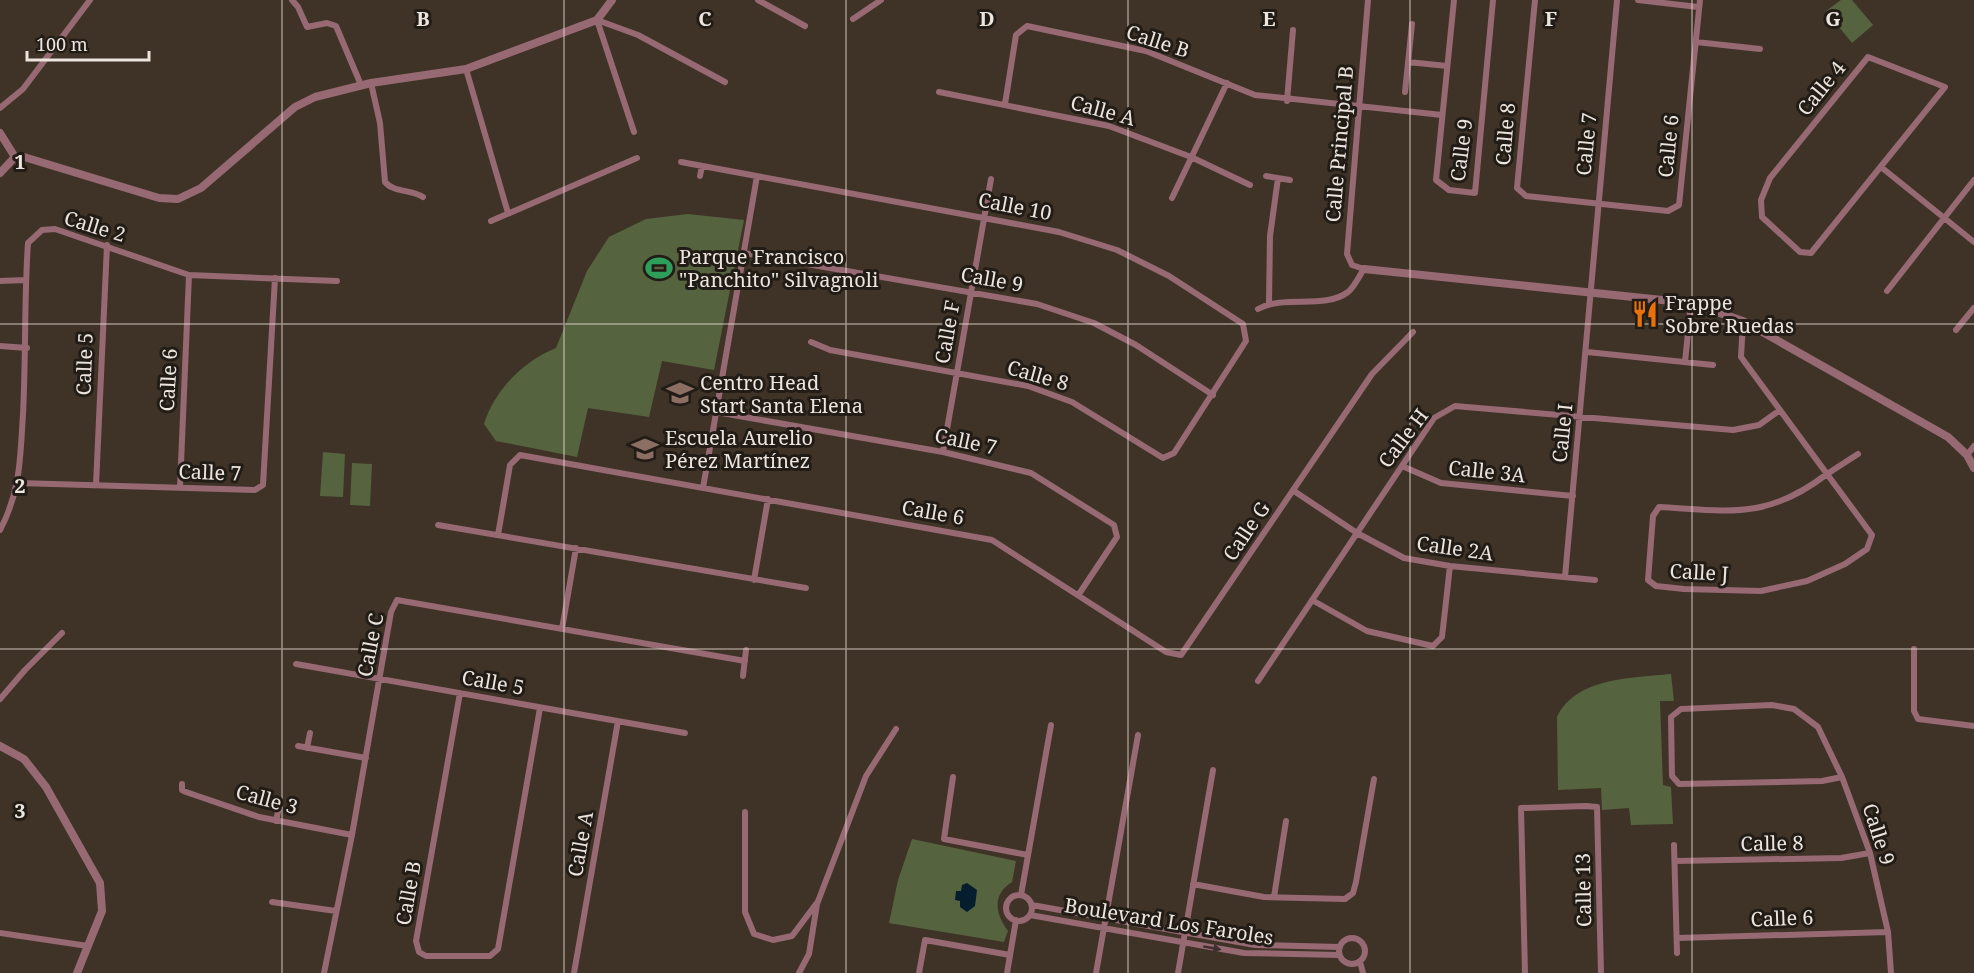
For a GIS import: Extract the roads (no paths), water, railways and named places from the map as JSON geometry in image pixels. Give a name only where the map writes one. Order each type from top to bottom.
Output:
[{"type":"street","points":[[0,108],[23,89],[90,0]]},
{"type":"street","points":[[292,0],[298,7],[307,27],[327,23],[336,26],[361,85]]},
{"type":"street","points":[[0,173],[15,157],[30,157],[159,198],[178,199],[201,189],[295,107],[315,97],[371,83],[466,69],[597,20],[612,0]]},
{"type":"street","points":[[758,0],[805,26]]},
{"type":"street","points":[[853,19],[880,0]]},
{"type":"street","name":"Calle Principal B","points":[[1364,269],[1352,265],[1347,254],[1368,0]]},
{"type":"street","name":"Calle 9","points":[[1454,0],[1436,180],[1449,190],[1474,192],[1493,0]]},
{"type":"street","name":"Calle 8","points":[[1535,0],[1517,188],[1526,196],[1597,204]]},
{"type":"street","name":"Calle 7","points":[[1590,291],[1617,0]]},
{"type":"street","name":"Calle 6","points":[[1597,204],[1668,211],[1679,205],[1699,4],[1638,0]]},
{"type":"street","points":[[597,20],[638,35],[725,82]]},
{"type":"street","points":[[597,20],[634,132]]},
{"type":"street","points":[[1405,92],[1412,24]]},
{"type":"street","name":"Calle B","points":[[1005,104],[1016,35],[1027,26],[1146,51],[1255,96],[1359,108]]},
{"type":"street","points":[[1287,101],[1293,30]]},
{"type":"street","points":[[1696,42],[1760,49]]},
{"type":"street","name":"Calle 4","points":[[1868,57],[1945,87],[1881,167],[1811,253],[1800,252],[1762,217],[1761,200],[1770,178],[1868,57]]},
{"type":"street","points":[[1408,62],[1447,66]]},
{"type":"street","points":[[466,69],[508,213]]},
{"type":"street","points":[[371,83],[380,123],[385,182],[389,188],[416,192],[423,197]]},
{"type":"street","points":[[1172,198],[1227,83]]},
{"type":"street","name":"Calle A","points":[[939,92],[1109,126],[1191,157],[1250,185]]},
{"type":"street","points":[[1359,108],[1442,115]]},
{"type":"street","points":[[0,133],[15,157]]},
{"type":"street","points":[[491,221],[637,158]]},
{"type":"street","name":"Calle 10","points":[[681,162],[1059,232],[1117,250],[1169,276],[1243,324],[1246,341],[1213,395]]},
{"type":"street","points":[[700,176],[702,166]]},
{"type":"street","points":[[1881,167],[1974,242]]},
{"type":"street","points":[[703,488],[758,176]]},
{"type":"street","points":[[1266,176],[1290,180]]},
{"type":"street","name":"Calle F","points":[[943,452],[991,178]]},
{"type":"street","points":[[1269,303],[1270,236],[1278,178]]},
{"type":"street","points":[[1887,291],[1974,180]]},
{"type":"street","name":"Calle 2","points":[[0,530],[13,506],[19,483],[27,348],[28,243],[42,230],[54,229],[107,245],[189,275],[337,281]]},
{"type":"street","name":"Calle 5","points":[[96,485],[107,245]]},
{"type":"street","name":"Calle 9","points":[[744,253],[1036,304],[1094,323],[1136,345],[1213,395]]},
{"type":"street","points":[[1258,309],[1269,303],[1337,298],[1350,290],[1364,269],[1691,303],[1743,321],[1948,437],[1967,455],[1974,468]]},
{"type":"street","name":"Calle 6","points":[[180,487],[189,275]]},
{"type":"street","name":"Calle 7","points":[[19,483],[255,490],[263,485],[274,278]]},
{"type":"street","points":[[0,280],[26,280]]},
{"type":"street","name":"Calle I","points":[[1564,577],[1587,352],[1590,291]]},
{"type":"street","points":[[1685,362],[1691,303]]},
{"type":"street","points":[[1956,330],[1974,308]]},
{"type":"street","name":"Calle J","points":[[1743,321],[1741,357],[1827,474],[1872,535],[1867,549],[1845,564],[1807,581],[1761,591],[1684,589],[1656,586],[1648,580],[1653,516],[1659,507],[1730,512],[1764,508],[1802,493],[1827,474],[1858,454]]},
{"type":"street","name":"Calle G","points":[[1079,594],[1166,652],[1181,655],[1372,374],[1413,332]]},
{"type":"street","name":"Calle 8","points":[[811,342],[830,350],[1028,386],[1072,402],[1163,458],[1174,453],[1213,395]]},
{"type":"street","points":[[0,346],[27,348]]},
{"type":"street","points":[[1587,352],[1713,365]]},
{"type":"street","name":"Calle H","points":[[1258,681],[1434,418],[1455,406],[1733,430],[1759,425],[1780,410]]},
{"type":"street","name":"Calle 7","points":[[717,412],[943,452],[1031,472],[1114,525],[1117,537],[1079,594]]},
{"type":"street","points":[[1967,455],[1974,446]]},
{"type":"street","name":"Calle 6","points":[[498,535],[510,465],[520,455],[992,540],[1079,594]]},
{"type":"street","name":"Calle 3A","points":[[1402,466],[1441,483],[1573,496]]},
{"type":"street","name":"Calle 2A","points":[[1294,491],[1357,533],[1404,558],[1450,566],[1595,580]]},
{"type":"street","points":[[754,580],[768,500]]},
{"type":"street","points":[[438,525],[806,588]]},
{"type":"street","points":[[562,629],[576,548]]},
{"type":"street","points":[[1312,600],[1367,631],[1433,646],[1442,637],[1450,566]]},
{"type":"street","name":"Calle C","points":[[324,973],[352,836],[391,612],[398,600],[745,661]]},
{"type":"street","points":[[0,699],[24,670],[62,633]]},
{"type":"street","points":[[1914,649],[1914,711],[1918,719],[1974,726]]},
{"type":"street","points":[[743,676],[746,650]]},
{"type":"street","name":"Calle 5","points":[[296,664],[685,733]]},
{"type":"street","name":"Calle B","points":[[460,693],[417,941],[419,952],[426,956],[490,956],[498,949],[540,708]]},
{"type":"street","name":"Calle 9","points":[[1842,777],[1822,781],[1679,784],[1672,776],[1671,717],[1681,709],[1772,705],[1794,709],[1818,727],[1842,777],[1870,853],[1888,932],[1891,973]]},
{"type":"street","name":"Calle A","points":[[574,973],[618,721]]},
{"type":"street","points":[[1021,895],[1051,724]]},
{"type":"street","points":[[799,973],[808,954],[817,904],[866,776],[896,729]]},
{"type":"street","points":[[307,748],[310,733]]},
{"type":"street","points":[[1096,973],[1138,735]]},
{"type":"street","points":[[0,746],[24,759],[46,787],[100,883],[102,911],[77,973]]},
{"type":"street","points":[[298,746],[366,758]]},
{"type":"street","points":[[1178,973],[1214,770]]},
{"type":"street","points":[[953,777],[944,839],[1028,855]]},
{"type":"street","points":[[1193,884],[1274,897],[1345,899],[1353,893],[1374,779]]},
{"type":"street","name":"Calle 3","points":[[182,784],[182,790],[186,792],[276,821],[352,836]]},
{"type":"street","points":[[276,821],[279,807]]},
{"type":"street","name":"Calle 13","points":[[1525,973],[1521,808],[1597,807],[1601,973]]},
{"type":"street","points":[[745,812],[745,912],[754,934],[773,940],[792,936],[817,904]]},
{"type":"street","points":[[1274,897],[1286,821]]},
{"type":"street","points":[[1674,845],[1677,953]]},
{"type":"street","name":"Calle 8","points":[[1675,861],[1841,858],[1870,853]]},
{"type":"street","points":[[1021,895],[1027,897],[1032,905],[1030,915],[1023,920],[1016,920],[1007,914],[1006,906],[1010,898],[1021,895]]},
{"type":"street","points":[[272,902],[336,910]]},
{"type":"street","name":"Boulevard Los Faroles","points":[[1032,905],[1255,945],[1340,946],[1350,938],[1362,942],[1365,955],[1360,962]]},
{"type":"street","name":"Boulevard Los Faroles","points":[[1030,915],[1183,943],[1264,955],[1339,956]]},
{"type":"street","points":[[1007,973],[1016,920]]},
{"type":"street","name":"Calle 6","points":[[1677,938],[1888,932]]},
{"type":"street","points":[[0,933],[88,946]]},
{"type":"street","points":[[919,973],[925,940],[1010,955]]},
{"type":"street","points":[[1340,946],[1339,956],[1349,964],[1351,973]]},
{"type":"street","points":[[1349,964],[1360,962],[1363,973]]},
{"type":"water","points":[[967,883],[977,890],[975,906],[967,912],[960,907],[960,901],[955,900],[956,891],[961,891],[962,885]]},
{"type":"place","name":"Parque Francisco \"Panchito\" Silvagnoli","points":[[659,268]]},
{"type":"place","name":"Frappe Sobre Ruedas","points":[[1645,314]]},
{"type":"place","name":"Centro Head Start Santa Elena","points":[[680,393]]},
{"type":"place","name":"Escuela Aurelio Pérez Martínez","points":[[645,449]]}]
